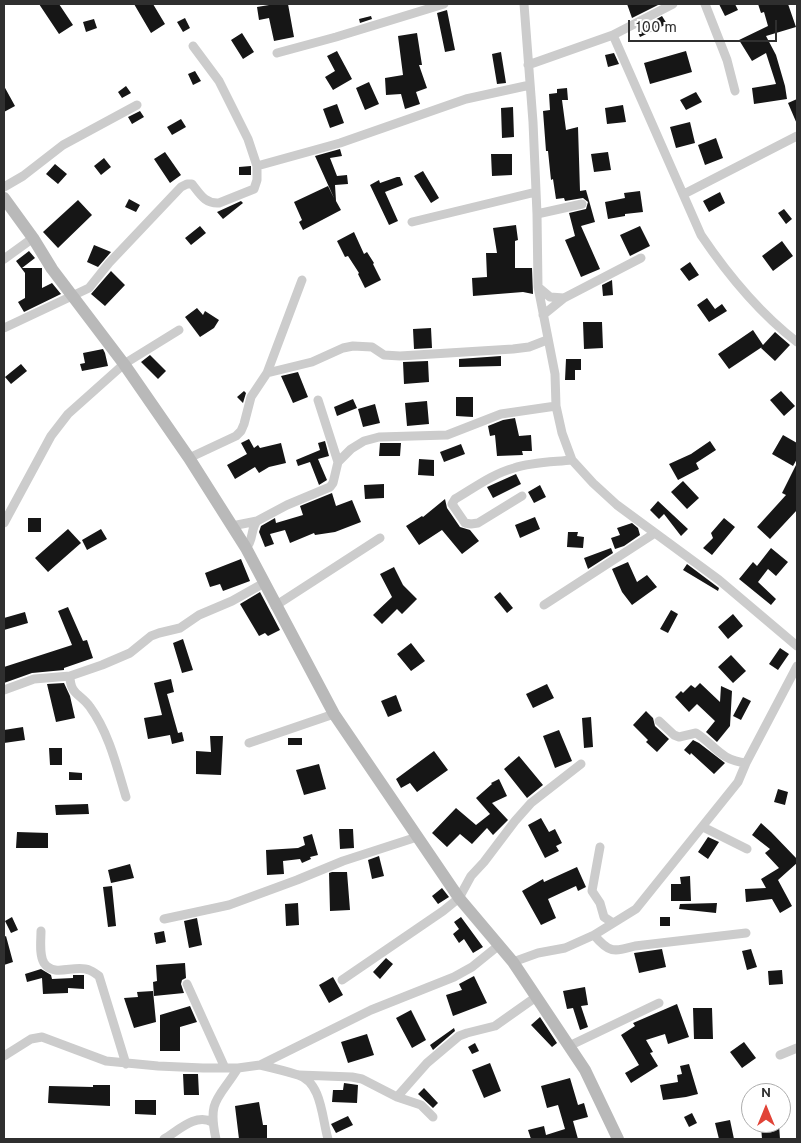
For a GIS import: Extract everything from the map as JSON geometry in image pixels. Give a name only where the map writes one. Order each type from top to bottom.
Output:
[{"type":"street","points":[[277,53],[444,4]]},
{"type":"street","points":[[524,4],[536,192],[538,287],[555,374],[556,406],[562,433],[572,460],[617,505],[719,580],[797,646]]},
{"type":"street","points":[[528,66],[613,35],[673,4]]},
{"type":"street","points":[[705,4],[727,60],[735,91]]},
{"type":"street","points":[[613,35],[651,124],[684,194],[700,235],[718,261],[750,298],[777,326],[797,342]]},
{"type":"street","points":[[4,328],[89,288],[109,263],[186,184],[192,184],[205,200],[213,204],[254,189],[258,180],[248,138],[219,81],[193,46]]},
{"type":"street","points":[[256,166],[340,143],[466,98],[530,85]]},
{"type":"street","points":[[4,187],[23,176],[63,145],[136,105]]},
{"type":"street","points":[[684,194],[797,136]]},
{"type":"street","points":[[412,222],[536,192]]},
{"type":"street","points":[[4,198],[71,296],[124,364],[189,458],[246,548],[275,606],[334,714],[459,898],[513,962],[585,1070],[618,1139]]},
{"type":"street","points":[[537,214],[582,204]]},
{"type":"street","points":[[4,259],[33,238]]},
{"type":"street","points":[[543,315],[564,298],[641,258]]},
{"type":"street","points":[[189,458],[236,436],[241,431],[251,396],[267,372],[302,280]]},
{"type":"street","points":[[538,287],[550,297],[564,298]]},
{"type":"street","points":[[4,523],[51,436],[68,414],[124,364],[179,330]]},
{"type":"street","points":[[267,372],[318,360],[343,348],[353,346],[372,347],[384,355],[400,356],[513,349],[547,340]]},
{"type":"street","points":[[232,526],[258,521],[287,505],[330,487],[333,483],[338,462],[318,400]]},
{"type":"street","points":[[338,462],[351,449],[364,441],[379,437],[447,435],[501,414],[556,406]]},
{"type":"street","points":[[522,496],[478,523],[471,524],[465,523],[452,504],[455,499],[495,475],[514,468],[536,463],[572,460]]},
{"type":"street","points":[[246,548],[250,544],[253,527],[258,521]]},
{"type":"street","points":[[544,605],[655,533]]},
{"type":"street","points":[[275,606],[380,538]]},
{"type":"street","points":[[4,690],[34,679],[70,676],[130,654],[151,636],[180,628],[199,615],[232,601],[264,583]]},
{"type":"street","points":[[513,962],[538,953],[565,948],[594,935],[626,917],[636,909],[738,782],[797,666]]},
{"type":"street","points":[[70,676],[73,690],[89,706],[100,724],[113,756],[126,797]]},
{"type":"street","points":[[249,744],[334,714]]},
{"type":"street","points":[[660,721],[674,735],[696,733],[725,758],[733,762],[746,763]]},
{"type":"street","points":[[342,980],[459,898],[470,876],[484,862],[531,803],[581,764]]},
{"type":"street","points":[[702,826],[747,849]]},
{"type":"street","points":[[164,919],[230,905],[343,861],[417,837]]},
{"type":"street","points":[[600,847],[592,891],[600,903],[604,917],[613,923]]},
{"type":"street","points":[[41,931],[43,962],[51,969],[88,969],[99,976],[126,1064]]},
{"type":"street","points":[[594,935],[604,946],[610,950],[617,951],[635,946],[746,933]]},
{"type":"street","points":[[4,1055],[31,1039],[42,1037],[106,1061],[126,1064],[226,1068],[260,1065],[371,1010],[454,977],[472,967],[498,946]]},
{"type":"street","points":[[187,984],[226,1068]]},
{"type":"street","points":[[397,1097],[427,1063],[459,1036],[495,1026],[536,997]]},
{"type":"street","points":[[569,1046],[659,1003]]},
{"type":"street","points":[[780,1055],[797,1048]]},
{"type":"street","points":[[260,1065],[306,1078],[316,1090],[328,1139]]},
{"type":"street","points":[[216,1139],[212,1122],[214,1102],[228,1086],[238,1068]]},
{"type":"street","points":[[299,1075],[362,1079],[397,1097],[421,1105],[433,1116]]},
{"type":"street","points":[[164,1139],[196,1120],[206,1119],[212,1122]]},
{"type":"building","points":[[39,4],[59,4],[73,25],[59,34]]},
{"type":"building","points":[[134,4],[153,4],[165,24],[151,33]]},
{"type":"building","points":[[288,4],[294,37],[274,41],[269,18],[259,20],[257,7]]},
{"type":"building","points":[[627,4],[660,4],[632,18]]},
{"type":"building","points":[[719,4],[735,4],[738,10],[725,16]]},
{"type":"building","points":[[758,4],[788,4],[796,27],[766,36],[776,55],[787,99],[754,104],[752,88],[776,84],[766,53],[752,61],[739,40],[768,26],[764,12],[761,13]]},
{"type":"building","points":[[447,10],[455,50],[445,52],[437,13]]},
{"type":"building","points":[[371,16],[372,19],[360,23],[359,19]]},
{"type":"building","points":[[662,16],[667,24],[640,37],[637,30]]},
{"type":"building","points":[[185,18],[190,28],[183,32],[177,22]]},
{"type":"building","points":[[94,19],[97,28],[86,32],[83,22]]},
{"type":"building","points":[[242,33],[254,52],[243,59],[231,40]]},
{"type":"building","points":[[417,33],[422,65],[419,65],[427,88],[416,92],[420,104],[405,109],[401,94],[386,95],[385,78],[403,75],[398,36]]},
{"type":"building","points":[[337,51],[352,79],[333,90],[325,77],[335,71],[327,56]]},
{"type":"building","points":[[686,51],[692,72],[650,84],[644,63]]},
{"type":"building","points":[[501,52],[506,83],[497,84],[492,54]]},
{"type":"building","points":[[614,53],[619,64],[608,67],[605,55]]},
{"type":"building","points":[[195,71],[201,81],[193,85],[188,74]]},
{"type":"building","points":[[369,82],[379,104],[365,110],[356,88]]},
{"type":"building","points":[[4,86],[15,106],[4,112]]},
{"type":"building","points":[[126,86],[131,93],[122,98],[118,92]]},
{"type":"building","points":[[567,88],[568,100],[562,100],[566,130],[578,127],[580,191],[586,190],[595,222],[581,226],[600,269],[581,277],[565,240],[575,236],[569,213],[586,209],[588,202],[583,198],[565,201],[564,198],[556,199],[553,179],[551,180],[548,151],[546,151],[543,111],[550,110],[549,94],[557,93],[557,89]]},
{"type":"building","points":[[696,92],[702,102],[686,110],[680,100]]},
{"type":"building","points":[[797,99],[797,124],[788,103]]},
{"type":"building","points":[[337,104],[344,123],[330,128],[323,109]]},
{"type":"building","points":[[623,105],[626,122],[607,124],[605,108]]},
{"type":"building","points":[[513,107],[514,137],[502,138],[501,108]]},
{"type":"building","points":[[140,111],[144,117],[132,124],[128,117]]},
{"type":"building","points":[[181,119],[186,127],[172,135],[167,127]]},
{"type":"building","points":[[690,122],[695,143],[676,148],[670,127]]},
{"type":"building","points":[[716,138],[723,158],[705,165],[698,145]]},
{"type":"building","points":[[340,149],[342,156],[330,158],[337,176],[347,175],[348,184],[335,185],[336,201],[341,210],[303,230],[299,222],[302,220],[294,202],[328,186],[334,198],[315,156]]},
{"type":"building","points":[[165,152],[181,175],[170,183],[154,159]]},
{"type":"building","points":[[608,152],[611,170],[594,172],[591,154]]},
{"type":"building","points":[[491,154],[512,154],[512,175],[492,176]]},
{"type":"building","points":[[104,158],[111,167],[101,175],[94,166]]},
{"type":"building","points":[[55,164],[67,174],[58,184],[46,174]]},
{"type":"building","points":[[251,166],[251,175],[239,175],[239,167]]},
{"type":"building","points":[[423,171],[439,198],[431,203],[414,176]]},
{"type":"building","points":[[400,177],[403,185],[385,192],[398,221],[389,225],[370,185],[379,180],[380,183]]},
{"type":"building","points":[[640,191],[643,212],[625,214],[625,216],[608,219],[605,202],[625,198],[624,193]]},
{"type":"building","points":[[720,192],[725,203],[709,212],[703,201]]},
{"type":"building","points":[[129,199],[140,205],[136,212],[125,207]]},
{"type":"building","points":[[78,200],[92,215],[58,248],[43,232]]},
{"type":"building","points":[[241,201],[243,203],[223,219],[217,212]]},
{"type":"building","points":[[784,209],[792,219],[786,224],[778,213]]},
{"type":"building","points":[[516,225],[518,240],[515,241],[515,268],[532,268],[533,294],[523,292],[473,296],[472,278],[487,277],[486,253],[497,253],[493,228]]},
{"type":"building","points":[[200,226],[206,233],[191,245],[185,238]]},
{"type":"building","points":[[640,226],[650,246],[630,256],[620,235]]},
{"type":"building","points":[[354,232],[364,254],[367,252],[374,263],[381,280],[365,288],[359,273],[348,256],[345,257],[337,241]]},
{"type":"building","points":[[782,241],[793,256],[773,271],[762,256]]},
{"type":"building","points":[[94,245],[111,252],[98,267],[87,262]]},
{"type":"building","points":[[29,251],[35,258],[22,268],[42,268],[42,288],[52,283],[61,294],[24,312],[18,302],[25,298],[25,273],[16,261]]},
{"type":"building","points":[[690,262],[699,275],[689,281],[680,269]]},
{"type":"building","points":[[111,271],[125,285],[105,306],[91,294]]},
{"type":"building","points":[[612,280],[613,295],[603,296],[602,285]]},
{"type":"building","points":[[707,298],[715,309],[722,304],[727,311],[709,322],[697,305]]},
{"type":"building","points":[[197,308],[203,315],[205,311],[219,320],[214,328],[200,337],[185,317]]},
{"type":"building","points":[[583,322],[602,322],[603,348],[584,349]]},
{"type":"building","points":[[431,328],[432,348],[414,349],[413,329]]},
{"type":"building","points":[[753,330],[763,345],[775,332],[790,345],[775,361],[762,347],[729,369],[718,354]]},
{"type":"building","points":[[103,349],[108,366],[82,371],[80,364],[85,363],[83,353]]},
{"type":"building","points":[[150,355],[166,371],[158,379],[141,362]]},
{"type":"building","points":[[501,356],[501,366],[459,367],[459,359]]},
{"type":"building","points":[[566,359],[581,359],[581,370],[575,370],[575,380],[565,380]]},
{"type":"building","points":[[428,361],[429,382],[404,384],[403,362]]},
{"type":"building","points":[[21,364],[27,371],[11,384],[5,377]]},
{"type":"building","points":[[298,372],[308,397],[293,403],[281,376]]},
{"type":"building","points":[[244,391],[246,393],[243,403],[237,397]]},
{"type":"building","points":[[781,391],[795,406],[784,416],[770,400]]},
{"type":"building","points":[[456,397],[473,397],[473,417],[456,416]]},
{"type":"building","points":[[353,399],[357,408],[337,416],[334,407]]},
{"type":"building","points":[[427,401],[429,424],[407,426],[405,403]]},
{"type":"building","points":[[375,404],[380,423],[363,427],[358,409]]},
{"type":"building","points":[[515,418],[519,436],[531,435],[532,451],[522,451],[523,455],[497,456],[495,435],[490,436],[488,426]]},
{"type":"building","points":[[783,435],[797,443],[797,459],[793,466],[772,454]]},
{"type":"building","points":[[249,439],[254,448],[258,445],[260,448],[281,443],[286,463],[269,467],[259,473],[255,467],[235,479],[227,465],[247,454],[241,443]]},
{"type":"building","points":[[325,441],[329,456],[318,459],[327,480],[319,485],[310,462],[298,466],[296,460],[320,450],[318,443]]},
{"type":"building","points":[[710,441],[716,450],[696,463],[699,469],[678,480],[669,464],[691,454]]},
{"type":"building","points":[[380,443],[401,443],[400,456],[379,456]]},
{"type":"building","points":[[461,444],[465,454],[444,462],[440,452]]},
{"type":"building","points":[[419,459],[434,460],[434,476],[418,475]]},
{"type":"building","points":[[797,463],[797,510],[770,539],[757,527],[786,495],[782,493]]},
{"type":"building","points":[[516,474],[521,484],[493,498],[487,487]]},
{"type":"building","points":[[683,481],[699,498],[687,509],[671,492]]},
{"type":"building","points":[[384,484],[384,498],[365,499],[364,485]]},
{"type":"building","points":[[540,485],[546,497],[534,503],[528,492]]},
{"type":"building","points":[[332,493],[336,506],[352,500],[361,522],[335,532],[315,535],[314,533],[290,543],[285,530],[270,534],[274,544],[265,547],[259,532],[261,526],[275,518],[276,523],[303,515],[300,506]]},
{"type":"building","points":[[445,499],[447,508],[460,527],[470,530],[479,541],[462,554],[442,530],[419,545],[406,526],[423,517]]},
{"type":"building","points":[[658,501],[688,529],[681,536],[664,514],[659,519],[650,510]]},
{"type":"building","points":[[535,517],[540,529],[520,538],[515,525]]},
{"type":"building","points":[[28,518],[41,518],[41,532],[28,532]]},
{"type":"building","points":[[724,518],[735,527],[712,555],[703,548],[713,538],[711,533]]},
{"type":"building","points":[[632,523],[638,528],[640,535],[624,546],[615,549],[611,538],[620,535],[617,528]]},
{"type":"building","points":[[68,529],[81,543],[48,572],[35,558]]},
{"type":"building","points":[[101,529],[107,539],[87,550],[82,540]]},
{"type":"building","points":[[568,532],[578,532],[577,536],[584,537],[583,548],[567,547]]},
{"type":"building","points":[[611,548],[613,553],[588,569],[584,558]]},
{"type":"building","points":[[771,548],[788,562],[776,576],[768,569],[758,582],[776,599],[771,605],[739,579],[753,562],[757,566]]},
{"type":"building","points":[[241,559],[250,581],[223,591],[220,584],[210,587],[205,573]]},
{"type":"building","points":[[628,562],[637,582],[647,575],[657,587],[632,605],[622,592],[612,569]]},
{"type":"building","points":[[687,564],[719,588],[718,591],[683,570]]},
{"type":"building","points":[[394,567],[403,585],[417,599],[402,614],[397,609],[382,624],[373,615],[392,597],[380,574]]},
{"type":"building","points":[[260,592],[280,630],[268,636],[265,633],[259,636],[240,604]]},
{"type":"building","points":[[500,592],[513,608],[507,613],[494,597]]},
{"type":"building","points":[[68,607],[83,641],[87,640],[93,658],[64,668],[64,670],[32,673],[4,683],[4,667],[72,645],[58,611]]},
{"type":"building","points":[[671,610],[678,614],[668,633],[660,629]]},
{"type":"building","points":[[25,612],[28,623],[4,630],[4,618]]},
{"type":"building","points":[[733,614],[743,626],[728,639],[718,627]]},
{"type":"building","points":[[183,639],[193,670],[182,673],[173,643]]},
{"type":"building","points":[[411,643],[425,661],[411,671],[397,654]]},
{"type":"building","points":[[780,648],[789,654],[778,670],[769,664]]},
{"type":"building","points":[[731,655],[746,671],[733,683],[718,667]]},
{"type":"building","points":[[171,679],[174,692],[167,694],[178,733],[182,732],[184,741],[172,744],[170,735],[148,739],[144,718],[162,715],[154,683]]},
{"type":"building","points":[[64,683],[70,696],[75,718],[56,722],[47,684]]},
{"type":"building","points":[[700,683],[720,702],[721,686],[732,691],[730,726],[717,742],[706,732],[715,721],[697,704],[689,712],[675,697],[681,691],[683,693],[691,685],[695,688]]},
{"type":"building","points":[[547,684],[554,698],[533,708],[526,694]]},
{"type":"building","points":[[396,695],[402,711],[388,717],[381,701]]},
{"type":"building","points":[[743,697],[751,701],[741,720],[733,716]]},
{"type":"building","points":[[646,711],[653,718],[655,726],[669,739],[657,752],[646,742],[648,740],[633,725]]},
{"type":"building","points":[[591,717],[593,747],[584,748],[582,718]]},
{"type":"building","points":[[23,727],[25,740],[4,743],[4,730]]},
{"type":"building","points":[[559,730],[572,761],[555,768],[543,736]]},
{"type":"building","points":[[210,736],[223,736],[221,775],[196,774],[196,751],[211,752]]},
{"type":"building","points":[[288,738],[302,738],[302,745],[288,745]]},
{"type":"building","points":[[693,740],[725,763],[714,774],[691,753],[690,755],[684,750]]},
{"type":"building","points":[[49,748],[62,748],[62,765],[50,765]]},
{"type":"building","points":[[434,751],[448,770],[417,792],[410,783],[401,788],[396,779]]},
{"type":"building","points":[[519,756],[543,785],[527,798],[504,769]]},
{"type":"building","points":[[319,764],[326,789],[304,795],[296,770]]},
{"type":"building","points":[[69,772],[82,773],[82,780],[69,780]]},
{"type":"building","points":[[499,779],[507,796],[492,803],[508,820],[493,835],[487,828],[472,844],[460,834],[447,847],[432,833],[456,808],[476,825],[490,814],[476,798],[491,783]]},
{"type":"building","points":[[778,789],[788,792],[785,805],[774,802]]},
{"type":"building","points":[[88,804],[89,814],[56,815],[55,805]]},
{"type":"building","points":[[541,818],[549,832],[555,829],[562,843],[556,846],[559,851],[545,858],[528,825]]},
{"type":"building","points":[[761,823],[797,859],[797,863],[778,880],[792,906],[780,913],[772,899],[746,902],[745,889],[766,888],[761,879],[779,868],[765,853],[770,849],[752,835]]},
{"type":"building","points":[[339,829],[353,829],[354,848],[340,849]]},
{"type":"building","points":[[17,832],[48,833],[48,848],[16,848]]},
{"type":"building","points":[[312,834],[318,855],[310,857],[311,859],[302,863],[300,859],[283,861],[284,874],[267,875],[266,850],[298,848],[305,845],[303,837]]},
{"type":"building","points":[[708,837],[719,842],[708,859],[698,852]]},
{"type":"building","points":[[379,856],[384,876],[372,879],[368,860]]},
{"type":"building","points":[[130,864],[134,878],[111,883],[108,870]]},
{"type":"building","points":[[577,867],[586,887],[578,891],[576,886],[548,899],[556,918],[541,925],[522,891],[543,879],[544,882]]},
{"type":"building","points":[[347,872],[350,910],[330,911],[329,873]]},
{"type":"building","points":[[690,876],[691,901],[671,901],[671,884],[681,884],[680,877]]},
{"type":"building","points":[[112,886],[116,926],[108,927],[103,887]]},
{"type":"building","points":[[442,888],[449,897],[438,904],[432,896]]},
{"type":"building","points":[[298,903],[299,925],[286,926],[285,904]]},
{"type":"building","points":[[717,903],[716,913],[679,909],[680,904]]},
{"type":"building","points":[[12,917],[18,930],[11,933],[5,921]]},
{"type":"building","points":[[461,917],[483,947],[473,953],[464,939],[459,943],[453,934],[459,929],[454,922]]},
{"type":"building","points":[[660,917],[670,917],[670,926],[660,926]]},
{"type":"building","points":[[197,918],[202,945],[189,948],[184,921]]},
{"type":"building","points":[[164,931],[166,942],[156,944],[154,933]]},
{"type":"building","points":[[6,936],[13,962],[4,965],[4,937]]},
{"type":"building","points":[[662,949],[666,967],[639,973],[634,953]]},
{"type":"building","points":[[751,949],[757,967],[747,970],[742,951]]},
{"type":"building","points":[[386,958],[393,964],[380,979],[373,972]]},
{"type":"building","points":[[185,963],[186,978],[182,980],[181,984],[184,993],[154,996],[153,982],[157,981],[156,965]]},
{"type":"building","points":[[41,969],[51,975],[52,979],[73,978],[73,975],[84,975],[84,989],[68,988],[68,993],[43,994],[42,978],[27,982],[25,974]]},
{"type":"building","points":[[782,970],[783,984],[769,985],[768,971]]},
{"type":"building","points":[[474,976],[487,1003],[453,1016],[446,995],[462,990],[459,984]]},
{"type":"building","points":[[333,977],[343,995],[329,1003],[319,985]]},
{"type":"building","points":[[585,987],[588,1005],[581,1006],[588,1027],[580,1030],[573,1008],[567,1009],[563,991]]},
{"type":"building","points":[[153,991],[156,1022],[134,1028],[124,998],[138,997],[137,992]]},
{"type":"building","points":[[677,1004],[689,1037],[668,1044],[665,1034],[646,1040],[653,1052],[650,1053],[658,1066],[631,1083],[625,1073],[639,1065],[621,1035],[635,1026],[633,1023]]},
{"type":"building","points":[[190,1006],[197,1022],[180,1027],[180,1051],[160,1051],[160,1015]]},
{"type":"building","points":[[693,1008],[712,1008],[713,1039],[694,1039]]},
{"type":"building","points":[[411,1010],[426,1040],[412,1048],[396,1018]]},
{"type":"building","points":[[540,1017],[557,1043],[552,1047],[531,1025]]},
{"type":"building","points":[[454,1028],[455,1031],[433,1050],[430,1045]]},
{"type":"building","points":[[367,1034],[374,1055],[348,1063],[341,1042]]},
{"type":"building","points":[[744,1042],[756,1058],[742,1068],[730,1052]]},
{"type":"building","points":[[475,1043],[479,1051],[472,1054],[468,1047]]},
{"type":"building","points":[[490,1063],[501,1091],[484,1098],[472,1070]]},
{"type":"building","points":[[689,1064],[698,1094],[663,1100],[660,1085],[678,1082],[677,1075],[682,1074],[680,1066]]},
{"type":"building","points":[[183,1074],[198,1074],[199,1095],[184,1095]]},
{"type":"building","points":[[570,1078],[578,1105],[584,1103],[588,1117],[573,1121],[578,1139],[531,1139],[528,1130],[544,1126],[546,1135],[565,1129],[558,1105],[547,1108],[541,1086]]},
{"type":"building","points":[[344,1083],[358,1085],[357,1103],[332,1102],[333,1090],[343,1090]]},
{"type":"building","points":[[93,1085],[110,1085],[110,1106],[48,1103],[49,1086],[93,1087]]},
{"type":"building","points":[[424,1088],[438,1103],[433,1108],[418,1094]]},
{"type":"building","points":[[135,1100],[156,1100],[156,1115],[135,1114]]},
{"type":"building","points":[[259,1102],[263,1125],[267,1125],[267,1139],[239,1139],[235,1106]]},
{"type":"building","points":[[692,1113],[697,1123],[689,1127],[684,1117]]},
{"type":"building","points":[[348,1116],[353,1125],[336,1133],[331,1124]]},
{"type":"building","points":[[730,1120],[734,1139],[719,1139],[715,1123]]},
{"type":"building","points":[[762,1133],[780,1133],[780,1139],[762,1139]]}]
